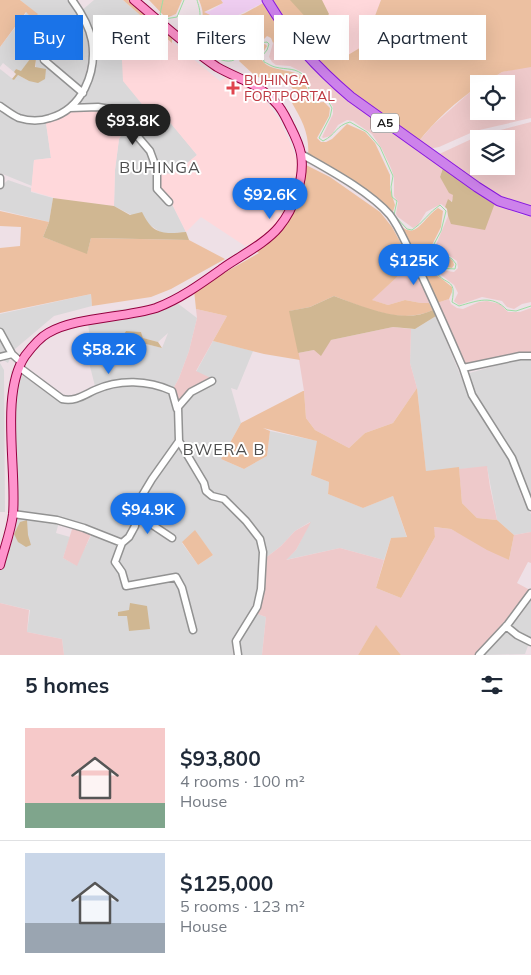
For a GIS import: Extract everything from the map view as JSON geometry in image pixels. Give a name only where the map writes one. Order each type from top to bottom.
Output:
[{"type":"highway","name":"A5","points":[[267,0],[298,47],[351,97],[477,187],[500,201],[531,211]]},
{"type":"main road","points":[[0,566],[13,514],[11,412],[14,379],[21,362],[34,345],[47,333],[62,326],[134,314],[158,307],[196,286],[278,228],[292,205],[300,179],[302,154],[297,138],[284,113],[270,97],[249,81],[217,66],[134,0]]},
{"type":"street","points":[[0,106],[20,118],[44,120],[70,108],[83,93],[89,76],[92,41],[85,22],[72,0]]},
{"type":"street","points":[[44,60],[83,93]]},
{"type":"street","points":[[70,108],[98,107],[110,109],[121,117],[150,151],[157,170],[156,189],[169,202]]},
{"type":"street","points":[[302,154],[365,195],[390,216],[398,227],[463,368],[472,395],[512,458],[528,504],[531,507]]},
{"type":"street","points":[[0,178],[0,185]]},
{"type":"street","points":[[0,332],[12,354],[62,399],[68,400],[83,397],[96,390],[128,382],[147,383],[172,391],[177,408],[178,441],[204,483],[206,491],[212,496],[224,499],[246,520],[260,539],[264,560],[261,589],[257,607],[236,642],[238,655]]},
{"type":"street","points":[[0,357],[12,354]]},
{"type":"street","points":[[463,368],[520,356],[531,356]]},
{"type":"street","points":[[177,408],[191,392],[212,381]]},
{"type":"street","points":[[178,441],[152,479],[137,508],[135,526],[129,537],[122,544],[115,562],[122,572],[126,586],[176,577],[182,588],[193,630]]},
{"type":"street","points":[[13,514],[57,520],[84,528],[122,544]]},
{"type":"street","points":[[136,514],[172,538]]},
{"type":"street","points":[[479,655],[506,626],[531,594]]},
{"type":"street","points":[[506,626],[517,635],[531,642]]},
{"type":"shaded area","points":[[0,0],[20,0],[38,14],[29,15],[26,12],[24,15],[15,15],[15,27],[0,47]]},
{"type":"shaded area","points":[[20,0],[67,0],[77,15],[25,15],[27,12],[37,14]]},
{"type":"shaded area","points":[[94,0],[123,0],[140,15],[93,15],[93,37],[89,21],[81,11]]},
{"type":"shaded area","points":[[123,0],[131,0],[148,15],[140,15]]},
{"type":"shaded area","points":[[149,0],[182,0],[176,14],[168,17],[168,15],[163,15]]},
{"type":"shaded area","points":[[199,0],[221,0],[223,3],[204,12],[211,15],[202,15]]},
{"type":"shaded area","points":[[221,0],[262,0],[263,3],[238,15],[211,15],[203,12],[210,11],[223,3]]},
{"type":"shaded area","points":[[270,0],[320,0],[326,15],[281,15]]},
{"type":"shaded area","points":[[290,0],[322,0],[329,14],[328,15],[304,15]]},
{"type":"shaded area","points":[[320,0],[381,0],[375,15],[359,15],[359,49],[349,55],[349,15],[326,15]]},
{"type":"shaded area","points":[[381,0],[531,0],[531,67],[502,72],[497,75],[470,75],[470,92],[431,126],[418,142],[359,98],[317,61],[349,60],[349,54],[359,48],[359,60],[486,60],[486,15],[375,15]]},
{"type":"shaded area","points":[[263,3],[274,20],[274,42],[267,36],[264,39],[264,15],[241,15]]},
{"type":"shaded area","points":[[15,28],[15,60],[34,60],[21,72],[16,69],[14,72],[3,63],[0,67],[0,47]]},
{"type":"shaded area","points":[[83,28],[87,36],[89,56],[84,83],[80,91],[58,76],[80,93],[63,111],[37,118],[19,116],[0,103],[0,69],[14,80],[18,75],[29,81],[46,70],[36,68],[36,60],[83,60]]},
{"type":"shaded area","points":[[168,34],[172,38],[172,43],[168,39]]},
{"type":"shaded area","points":[[168,39],[178,47],[178,60],[194,60],[220,81],[227,77],[237,78],[258,90],[279,119],[298,162],[298,174],[291,200],[283,218],[274,229],[255,242],[245,246],[201,217],[186,232],[171,202],[158,189],[160,172],[170,174],[176,172],[197,155],[167,119],[159,125],[123,81],[122,60],[168,60]]},
{"type":"shaded area","points":[[273,43],[274,60],[306,60],[351,103],[443,168],[440,177],[454,195],[451,202],[448,200],[445,207],[441,204],[426,212],[418,225],[413,228],[398,217],[396,214],[398,202],[394,196],[394,177],[382,149],[372,134],[353,121],[347,120],[338,125],[331,136],[323,138],[333,114],[333,107],[330,102],[322,99],[315,101],[313,99],[304,73],[290,66],[276,65],[272,62],[269,57]]},
{"type":"shaded area","points":[[29,60],[36,60],[35,67],[46,69],[45,79],[38,83],[18,75],[14,80],[12,79],[16,74],[14,72],[16,69],[21,71]]},
{"type":"shaded area","points":[[97,60],[128,60],[150,115],[159,124],[167,118],[197,155],[176,172],[170,174],[160,172],[171,202],[186,232],[163,234],[147,223],[114,206],[115,170],[119,139],[128,125],[160,168],[157,158],[150,147],[129,122],[75,107],[85,95]]},
{"type":"shaded area","points":[[262,60],[267,65],[303,77],[311,100],[314,103],[324,102],[330,108],[329,116],[317,138],[321,142],[332,139],[347,124],[365,132],[375,143],[390,175],[390,189],[395,205],[392,215],[406,229],[411,231],[416,229],[438,208],[443,211],[441,227],[431,247],[434,252],[446,255],[453,261],[454,265],[452,268],[442,266],[435,271],[436,275],[452,287],[449,299],[437,303],[407,243],[381,208],[308,156],[308,141],[292,103],[299,96],[279,73],[266,82],[239,61]]},
{"type":"shaded area","points":[[531,66],[531,118],[479,130],[470,130],[470,133],[439,147],[428,149],[418,142],[433,125],[470,92],[470,120],[515,120],[515,75],[497,75],[502,72]]},
{"type":"shaded area","points":[[110,109],[128,125],[119,139],[115,170],[114,206],[58,199],[31,191],[34,160],[51,158],[46,123],[57,120],[69,110]]},
{"type":"shaded area","points":[[0,111],[18,121],[35,124],[46,123],[51,158],[34,160],[32,186],[0,173]]},
{"type":"shaded area","points":[[531,122],[531,209],[505,202],[435,156],[470,140],[470,175],[515,175],[515,130],[501,130]]},
{"type":"shaded area","points":[[304,164],[330,177],[380,212],[392,227],[411,262],[372,300],[388,305],[405,300],[429,303],[433,310],[408,316],[396,315],[371,310],[334,296],[310,307],[290,311],[300,360],[264,354],[213,341],[227,316],[196,309],[194,290],[259,253],[252,249],[287,224],[296,205]]},
{"type":"shaded area","points":[[443,168],[472,190],[495,203],[485,230],[451,224],[445,207],[448,199],[452,202],[453,195],[449,193],[440,177]]},
{"type":"shaded area","points":[[8,180],[31,188],[31,192],[53,198],[49,222],[0,210],[0,187]]},
{"type":"shaded area","points":[[53,198],[114,206],[130,215],[142,212],[146,220],[155,229],[165,233],[186,232],[189,240],[91,238],[87,254],[43,237],[49,222]]},
{"type":"shaded area","points":[[495,203],[522,215],[531,216],[531,302],[522,304],[514,309],[507,307],[502,301],[482,297],[459,305],[454,301],[458,293],[454,285],[440,274],[441,270],[454,272],[458,268],[457,261],[436,245],[448,216],[452,224]]},
{"type":"shaded area","points":[[0,211],[49,222],[43,237],[87,253],[91,238],[189,240],[225,259],[171,289],[151,297],[92,306],[91,294],[0,313],[0,248],[20,246],[21,227],[0,226]]},
{"type":"shaded area","points":[[411,262],[433,303],[405,300],[388,305],[371,300],[396,278]]},
{"type":"shaded area","points":[[91,294],[92,306],[54,316],[15,349],[8,363],[0,358],[0,314]]},
{"type":"shaded area","points":[[334,296],[384,313],[409,316],[433,310],[436,316],[415,329],[393,327],[331,340],[321,356],[314,350],[298,353],[289,311],[310,307]]},
{"type":"shaded area","points":[[449,299],[451,304],[463,309],[479,302],[487,301],[500,304],[508,312],[520,312],[531,308],[531,352],[477,366],[464,364],[437,303]]},
{"type":"shaded area","points":[[176,302],[197,318],[189,351],[172,391],[178,406],[190,392],[212,379],[196,372],[213,341],[253,351],[237,390],[231,388],[241,423],[221,459],[244,469],[267,456],[270,431],[318,441],[311,475],[329,482],[328,494],[363,508],[393,496],[407,538],[391,538],[384,560],[340,548],[285,560],[296,550],[310,522],[295,531],[281,546],[263,560],[260,543],[260,575],[256,595],[252,607],[232,645],[233,655],[64,655],[62,639],[27,632],[30,610],[0,603],[0,565],[11,513],[59,522],[56,533],[70,537],[63,558],[76,565],[93,532],[57,520],[14,512],[13,391],[11,371],[25,377],[55,399],[68,400],[95,386],[87,355],[92,352],[88,324],[114,310],[154,306],[165,309]],"holes":[[[126,331],[141,332],[143,338],[158,342],[168,333],[162,348],[146,344],[117,348],[126,345],[124,334]],[[195,531],[213,555],[198,565],[182,543]]]},
{"type":"shaded area","points":[[196,309],[227,316],[196,371],[213,379],[203,383],[178,408],[172,391],[189,351],[197,318]]},
{"type":"shaded area","points":[[436,316],[468,394],[479,414],[512,462],[521,496],[531,514],[531,532],[514,535],[497,520],[487,467],[426,472],[417,388],[410,363],[411,329],[415,329]]},
{"type":"shaded area","points":[[393,327],[411,329],[410,363],[417,388],[393,423],[365,433],[349,448],[315,430],[306,418],[298,353],[314,350],[331,340]]},
{"type":"shaded area","points":[[126,331],[141,332],[143,338],[158,342],[162,348],[146,344],[126,345],[124,334]]},
{"type":"shaded area","points":[[531,357],[531,504],[517,469],[481,409],[466,374]]},
{"type":"shaded area","points":[[0,363],[4,370],[5,512],[0,512]]},
{"type":"shaded area","points":[[417,388],[426,471],[459,467],[462,503],[477,518],[497,520],[514,535],[509,560],[487,550],[451,529],[434,527],[435,537],[401,598],[376,588],[391,538],[407,537],[393,496],[363,508],[328,494],[329,482],[311,475],[317,441],[263,428],[270,431],[267,456],[244,469],[221,459],[241,423],[303,391],[306,418],[315,430],[349,448],[365,433],[393,423]]},
{"type":"shaded area","points":[[487,466],[497,520],[477,518],[462,503],[459,469]]},
{"type":"shaded area","points":[[27,520],[31,545],[26,547],[18,542],[14,534],[20,522]]},
{"type":"shaded area","points":[[311,522],[296,550],[286,560],[340,548],[384,560],[376,588],[401,598],[435,537],[433,527],[451,529],[509,560],[514,535],[531,532],[531,563],[528,562],[517,583],[530,590],[519,607],[476,655],[401,655],[376,626],[358,655],[262,655],[266,617],[255,613],[260,606],[265,587],[263,560],[281,546],[295,531]]},
{"type":"shaded area","points":[[73,526],[92,532],[77,566],[63,558]]},
{"type":"shaded area","points":[[195,530],[213,555],[198,565],[182,542]]},
{"type":"shaded area","points":[[531,598],[531,643],[529,643],[525,654],[484,655],[520,616]]},
{"type":"shaded area","points":[[0,603],[29,610],[27,632],[62,639],[64,655],[0,655]]},
{"type":"shaded area","points":[[130,603],[147,606],[150,629],[129,631],[127,616],[118,616],[118,612],[129,610]]},
{"type":"shaded area","points":[[255,613],[266,617],[262,655],[236,655],[237,642]]},
{"type":"shaded area","points":[[376,625],[401,655],[358,655]]},
{"type":"waterway","points":[[163,0],[160,14],[165,19],[177,17],[184,0]]},
{"type":"waterway","points":[[197,0],[200,18],[197,25],[186,37],[196,45],[208,54],[228,61],[234,60],[250,47],[267,42],[269,44],[263,55],[264,62],[274,67],[295,70],[302,74],[307,80],[310,96],[315,103],[321,100],[328,101],[332,108],[330,117],[319,138],[323,141],[341,126],[350,122],[367,132],[380,147],[393,176],[392,197],[397,201],[394,215],[407,229],[412,230],[440,205],[446,211],[434,248],[452,259],[456,264],[455,269],[440,268],[436,272],[452,285],[452,302],[459,306],[490,300],[507,310],[516,311],[531,306]]},
{"type":"place","name":"BUHINGA FORTPORTAL","points":[[233,88]]},
{"type":"district","name":"BUHINGA","points":[[160,167]]},
{"type":"district","name":"BWERA B","points":[[224,449]]}]
